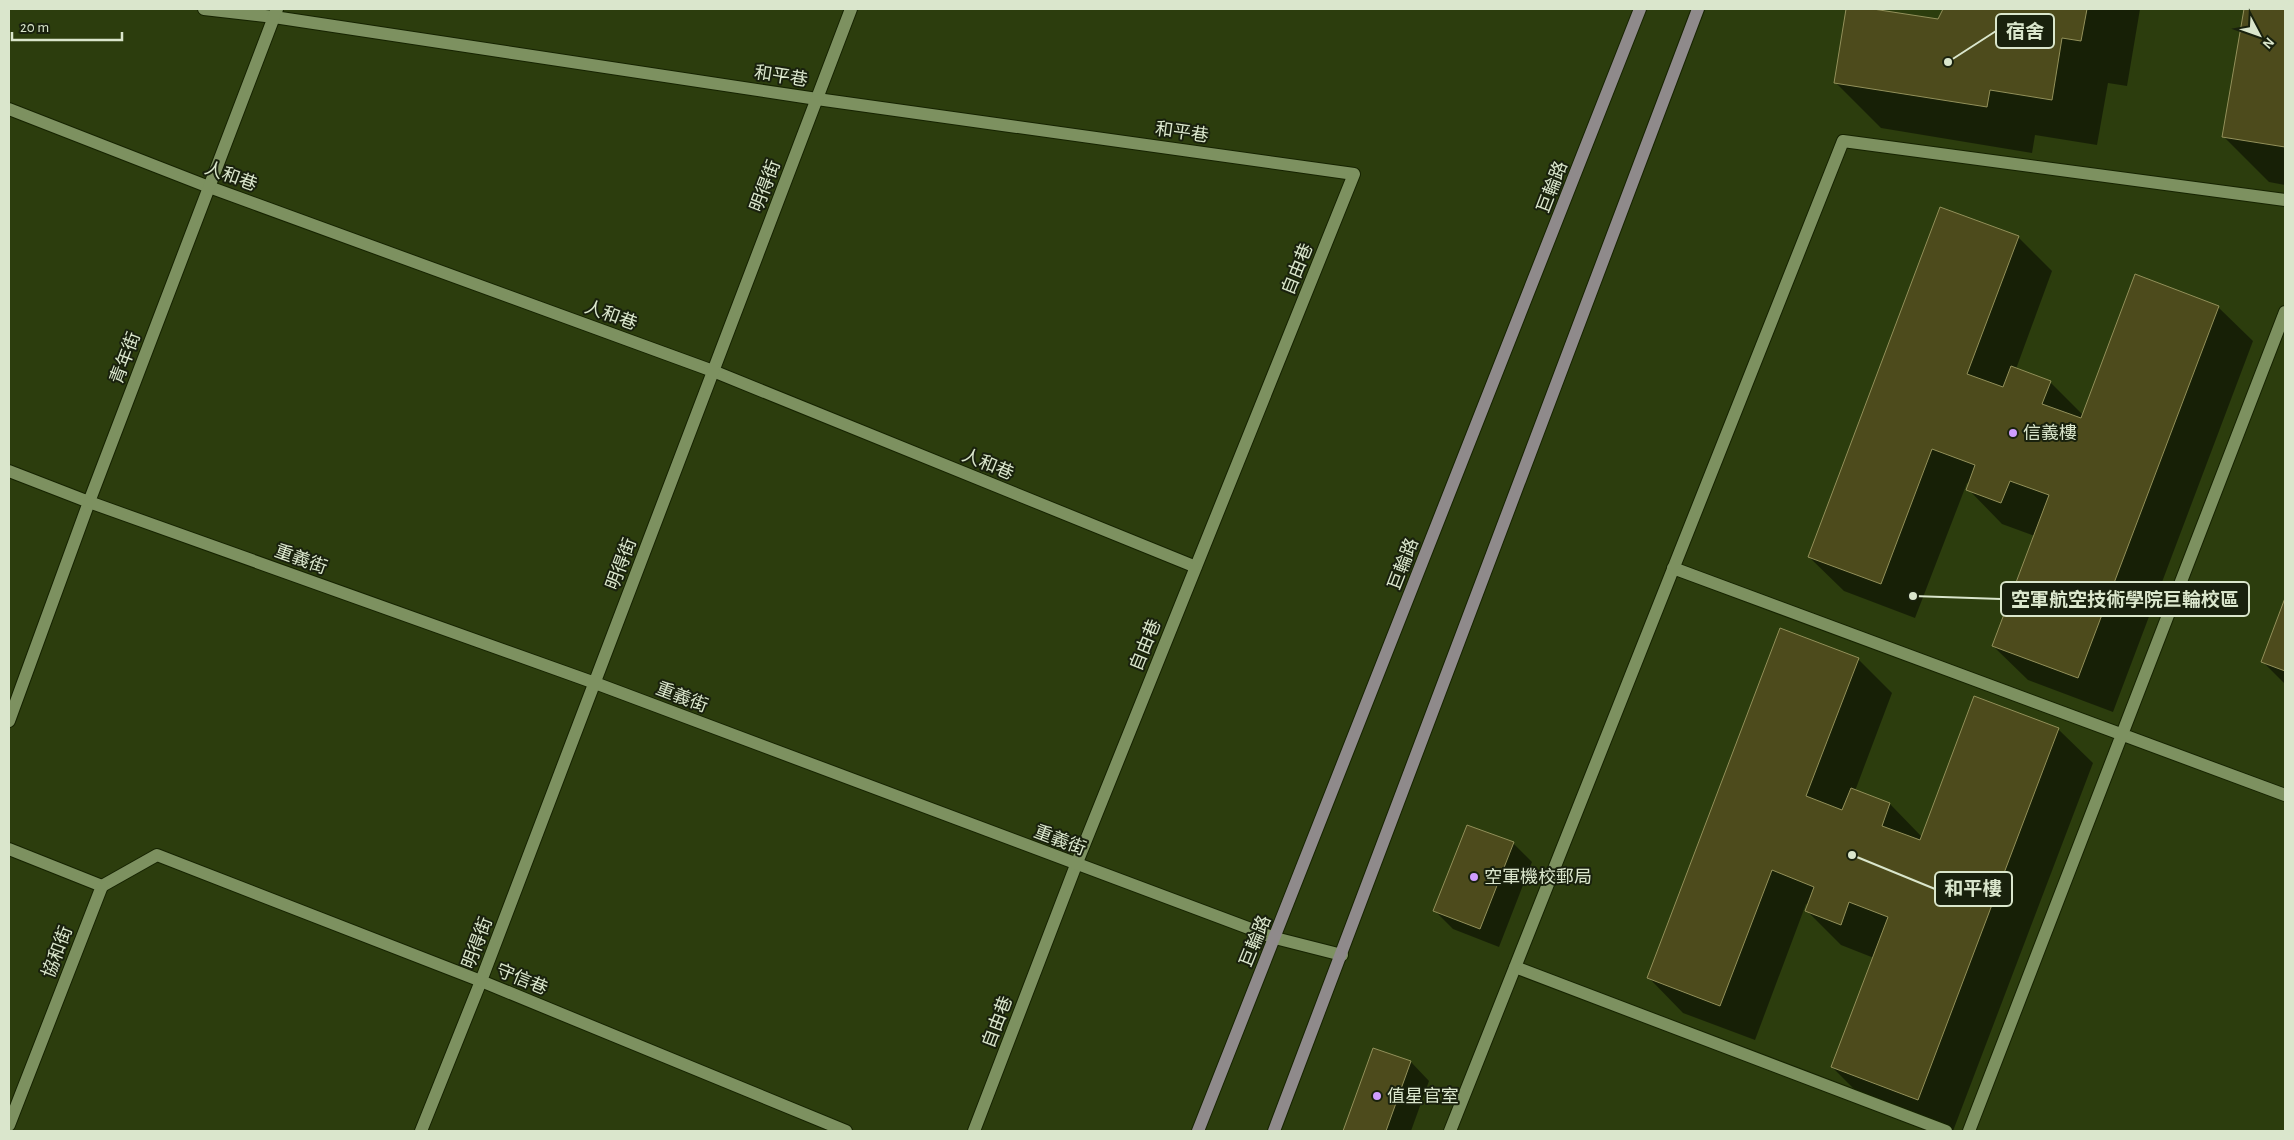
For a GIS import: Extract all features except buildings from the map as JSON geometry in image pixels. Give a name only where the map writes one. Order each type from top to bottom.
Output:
[{"type":"street","name":"和平巷","points":[[204,9],[275,13],[816,99],[1354,174]]},
{"type":"street","name":"明得街","points":[[421,1131],[481,981],[851,9]]},
{"type":"street","name":"巨輪路","points":[[1198,1131],[1640,9]]},
{"type":"street","points":[[1274,1131],[1698,9]]},
{"type":"street","name":"青年街","points":[[9,721],[89,502],[275,13]]},
{"type":"street","name":"人和巷","points":[[9,109],[209,187],[713,371],[1196,567]]},
{"type":"street","points":[[1450,1131],[1843,141],[2285,200]]},
{"type":"street","name":"自由巷","points":[[974,1131],[1076,865],[1354,174]]},
{"type":"street","points":[[1970,1131],[2285,312]]},
{"type":"street","name":"重義街","points":[[9,471],[89,502],[595,682],[1076,865],[1275,938],[1342,955]]},
{"type":"street","points":[[1673,568],[2285,795]]},
{"type":"street","points":[[9,849],[102,886]]},
{"type":"street","name":"守信巷","points":[[102,886],[157,854],[481,981],[846,1131]]},
{"type":"street","name":"協和街","points":[[9,1125],[102,886]]},
{"type":"street","points":[[1515,967],[1946,1131]]},
{"type":"place","name":"宿舍","points":[[1948,62]]},
{"type":"place","name":"信義樓","points":[[2013,433]]},
{"type":"place","name":"空軍航空技術學院巨輪校區","points":[[1913,596]]},
{"type":"place","name":"和平樓","points":[[1852,855]]},
{"type":"place","name":"空軍機校郵局","points":[[1474,877]]},
{"type":"place","name":"值星官室","points":[[1377,1096]]}]
